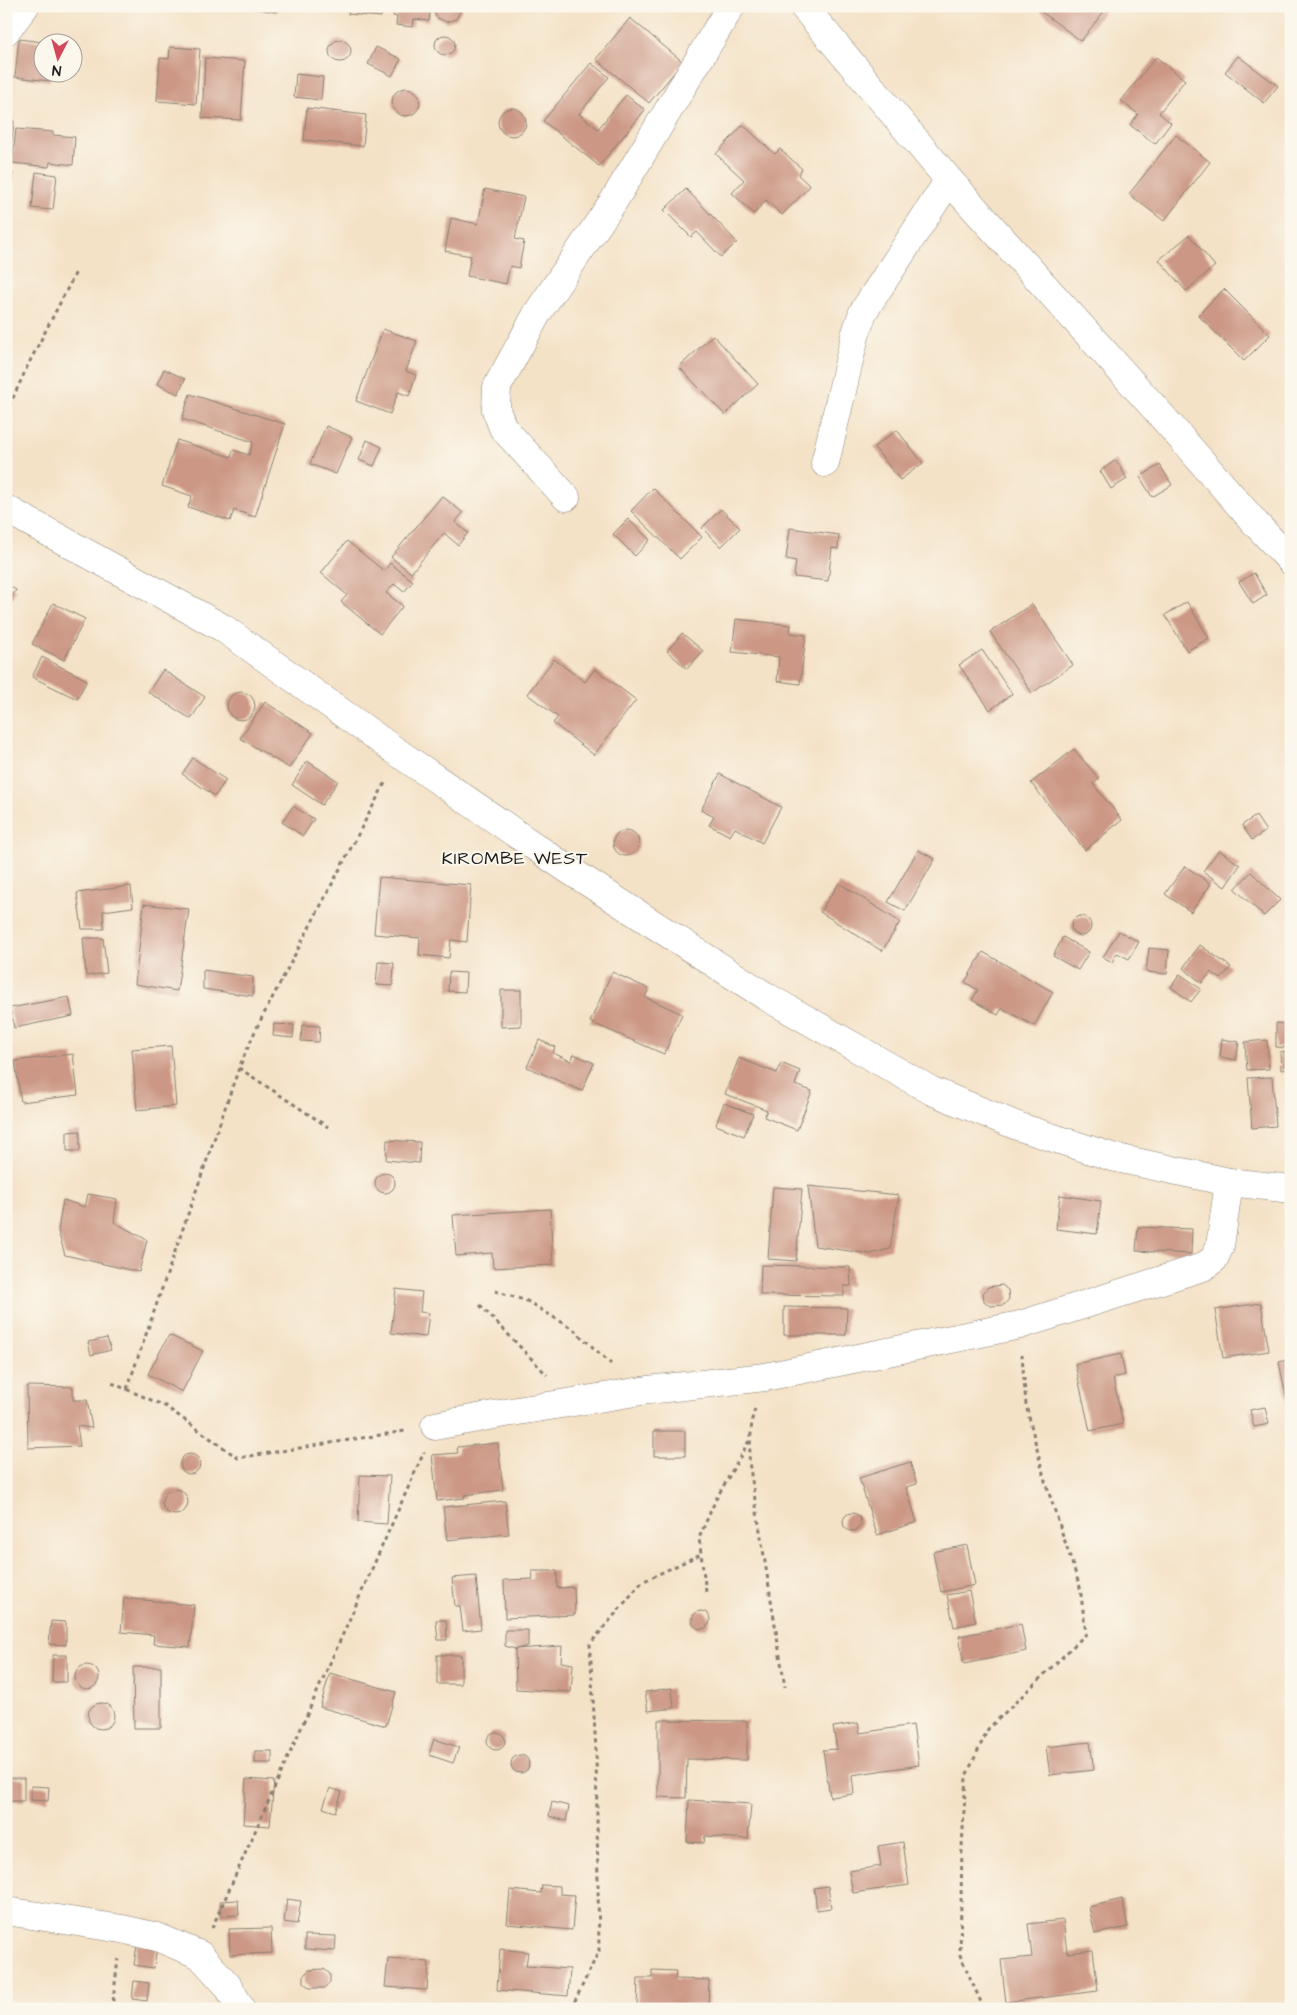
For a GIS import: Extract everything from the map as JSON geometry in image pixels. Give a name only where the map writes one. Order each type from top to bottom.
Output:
[{"type":"street","points":[[6,30],[25,6]]},
{"type":"street","points":[[566,497],[503,428],[496,410],[496,387],[538,312],[613,202],[731,6]]},
{"type":"street","points":[[803,6],[949,180],[1256,524],[1291,560]]},
{"type":"street","points":[[825,463],[855,336],[863,312],[949,180]]},
{"type":"street","points":[[6,509],[198,612],[566,868],[750,986],[932,1091],[1020,1127],[1112,1157],[1229,1182],[1291,1188]]},
{"type":"street","points":[[435,1426],[648,1390],[766,1377],[1020,1325],[1203,1267],[1214,1259],[1220,1246],[1229,1182]]},
{"type":"street","points":[[6,1911],[122,1928],[157,1936],[200,1955],[228,1986],[241,2009]]},
{"type":"path","points":[[6,413],[28,365],[76,272]]},
{"type":"path","points":[[126,1388],[239,1068],[268,1004],[400,754]]},
{"type":"path","points":[[239,1068],[328,1127]]},
{"type":"path","points":[[495,1291],[527,1301],[573,1329],[605,1360],[648,1390]]},
{"type":"path","points":[[480,1305],[574,1403]]},
{"type":"path","points":[[984,2009],[960,1955],[962,1847],[966,1776],[988,1729],[1086,1634],[1080,1587],[1045,1481],[1026,1405],[1020,1325]]},
{"type":"path","points":[[112,1383],[165,1406],[238,1458],[435,1426]]},
{"type":"path","points":[[200,1955],[435,1426]]},
{"type":"path","points":[[706,1592],[699,1538],[716,1499],[750,1441],[749,1462],[785,1687]]},
{"type":"path","points":[[571,2009],[598,1951],[596,1751],[590,1644],[642,1582],[702,1554]]},
{"type":"path","points":[[112,2009],[122,1928]]},
{"type":"building","points":[[237,6],[278,6],[277,12]]},
{"type":"building","points":[[349,6],[382,6],[381,17],[348,14]]},
{"type":"building","points":[[395,6],[431,6],[429,21],[414,19],[413,27],[396,25],[397,17],[393,16]]},
{"type":"building","points":[[433,6],[461,6],[462,9],[456,19],[446,22],[436,17]]},
{"type":"building","points":[[1042,6],[1108,6],[1081,41],[1039,10]]},
{"type":"building","points":[[630,18],[683,62],[649,103],[596,59]]},
{"type":"building","points":[[441,35],[449,35],[455,41],[455,49],[449,55],[441,55],[435,49],[435,41]]},
{"type":"building","points":[[19,39],[32,41],[32,79],[15,77]]},
{"type":"building","points":[[340,40],[350,47],[351,51],[344,61],[340,62],[330,55],[329,51],[336,41]]},
{"type":"building","points":[[170,47],[200,49],[196,104],[157,101],[160,58],[169,59]]},
{"type":"building","points":[[376,47],[401,59],[392,76],[368,64]]},
{"type":"building","points":[[1238,56],[1278,86],[1264,103],[1225,72]]},
{"type":"building","points":[[1156,57],[1185,80],[1159,113],[1171,123],[1155,144],[1130,125],[1138,114],[1121,101]]},
{"type":"building","points":[[205,58],[245,61],[241,120],[202,118]]},
{"type":"building","points":[[591,63],[609,77],[579,114],[598,129],[626,95],[645,110],[599,166],[543,121]]},
{"type":"building","points":[[296,74],[323,77],[321,100],[294,97]]},
{"type":"building","points":[[406,88],[416,92],[420,102],[416,112],[406,116],[396,112],[392,102],[396,92]]},
{"type":"building","points":[[307,108],[366,115],[363,146],[304,140]]},
{"type":"building","points":[[512,108],[522,112],[526,122],[522,132],[512,136],[502,132],[498,122],[502,112]]},
{"type":"building","points":[[6,120],[14,121],[9,166],[6,165]]},
{"type":"building","points":[[743,125],[775,154],[780,149],[802,169],[798,175],[810,186],[782,215],[766,200],[754,214],[732,193],[744,180],[716,154]]},
{"type":"building","points":[[16,129],[53,132],[53,135],[75,137],[73,165],[50,162],[49,167],[12,163]]},
{"type":"building","points":[[1176,135],[1210,162],[1164,221],[1129,194]]},
{"type":"building","points":[[6,172],[13,173],[9,202],[6,201]]},
{"type":"building","points":[[36,172],[57,175],[53,210],[32,208]]},
{"type":"building","points":[[485,189],[524,197],[515,239],[524,241],[519,268],[510,266],[506,284],[467,276],[471,256],[445,251],[451,218],[478,224]]},
{"type":"building","points":[[686,189],[737,242],[721,257],[697,232],[691,237],[664,210]]},
{"type":"building","points":[[1189,235],[1215,266],[1186,291],[1159,260]]},
{"type":"building","points":[[1224,289],[1270,335],[1244,361],[1198,315]]},
{"type":"building","points":[[383,329],[417,341],[406,371],[416,375],[409,396],[398,392],[390,414],[356,401]]},
{"type":"building","points":[[713,335],[758,384],[725,415],[679,367]]},
{"type":"building","points":[[164,369],[185,379],[178,394],[157,384]]},
{"type":"building","points":[[190,394],[285,424],[255,517],[234,510],[230,521],[188,507],[192,496],[162,486],[177,440],[231,457],[233,450],[249,455],[253,442],[182,419]]},
{"type":"building","points":[[326,426],[352,437],[336,474],[310,464]]},
{"type":"building","points":[[897,430],[923,463],[900,480],[874,447]]},
{"type":"building","points":[[367,440],[382,447],[374,466],[359,460]]},
{"type":"building","points":[[1116,460],[1127,479],[1111,489],[1100,471]]},
{"type":"building","points":[[1160,465],[1172,485],[1152,497],[1140,477]]},
{"type":"building","points":[[653,488],[702,537],[680,559],[631,511]]},
{"type":"building","points":[[442,496],[463,513],[455,522],[468,533],[458,545],[444,533],[411,573],[391,557]]},
{"type":"building","points":[[721,509],[740,528],[721,547],[702,528]]},
{"type":"building","points":[[628,519],[650,540],[635,556],[613,534]]},
{"type":"building","points":[[790,528],[839,535],[838,549],[832,548],[828,581],[794,577],[796,561],[786,559]]},
{"type":"building","points":[[347,541],[384,571],[390,563],[413,581],[404,592],[394,584],[386,593],[403,606],[380,634],[341,602],[347,595],[321,573]]},
{"type":"building","points":[[1254,573],[1267,595],[1253,604],[1239,582]]},
{"type":"building","points":[[6,584],[16,590],[6,609]]},
{"type":"building","points":[[1187,602],[1209,638],[1187,651],[1165,615]]},
{"type":"building","points":[[53,603],[85,619],[64,660],[32,644]]},
{"type":"building","points":[[1032,604],[1073,665],[1032,693],[990,632]]},
{"type":"building","points":[[736,619],[791,625],[790,633],[806,635],[800,684],[777,681],[779,657],[732,652]]},
{"type":"building","points":[[682,633],[703,651],[687,669],[667,651]]},
{"type":"building","points":[[982,650],[1012,694],[990,710],[959,665]]},
{"type":"building","points":[[42,657],[87,680],[77,699],[32,677]]},
{"type":"building","points":[[554,659],[585,682],[595,669],[636,700],[594,755],[553,723],[558,717],[527,694]]},
{"type":"building","points":[[163,670],[205,697],[191,719],[148,692]]},
{"type":"building","points":[[241,692],[251,696],[255,706],[251,716],[241,720],[231,716],[227,706],[231,696]]},
{"type":"building","points":[[265,702],[313,733],[289,768],[240,738]]},
{"type":"building","points":[[1074,749],[1099,779],[1093,784],[1122,820],[1085,850],[1031,783]]},
{"type":"building","points":[[193,758],[226,780],[215,796],[182,774]]},
{"type":"building","points":[[307,761],[338,781],[322,805],[292,785]]},
{"type":"building","points":[[720,774],[781,807],[762,843],[735,828],[730,836],[709,825],[714,817],[701,810]]},
{"type":"building","points":[[293,806],[314,819],[303,836],[282,822]]},
{"type":"building","points":[[1256,816],[1266,831],[1252,840],[1242,825]]},
{"type":"building","points":[[626,830],[635,834],[639,843],[635,852],[626,856],[617,852],[613,843],[617,834]]},
{"type":"building","points":[[918,850],[935,859],[905,911],[888,902]]},
{"type":"building","points":[[1219,850],[1240,865],[1225,887],[1203,871]]},
{"type":"building","points":[[1185,866],[1211,884],[1191,912],[1165,894]]},
{"type":"building","points":[[1251,872],[1280,900],[1264,916],[1235,889]]},
{"type":"building","points":[[379,877],[471,885],[467,942],[451,940],[449,958],[419,955],[420,938],[374,934]]},
{"type":"building","points":[[839,883],[900,922],[882,951],[820,912]]},
{"type":"building","points":[[131,886],[133,907],[103,911],[104,929],[82,929],[77,893]]},
{"type":"building","points":[[144,904],[189,909],[177,991],[135,984]]},
{"type":"building","points":[[1081,916],[1088,919],[1091,926],[1088,933],[1081,936],[1074,933],[1071,926],[1074,919]]},
{"type":"building","points":[[1119,931],[1139,942],[1129,959],[1117,953],[1112,962],[1103,957]]},
{"type":"building","points":[[1063,937],[1089,952],[1078,970],[1053,956]]},
{"type":"building","points":[[83,938],[103,938],[107,973],[86,976]]},
{"type":"building","points":[[1200,945],[1231,967],[1221,979],[1211,972],[1202,983],[1183,968]]},
{"type":"building","points":[[1149,948],[1169,950],[1167,974],[1146,972]]},
{"type":"building","points":[[983,952],[1053,992],[1034,1026],[1002,1008],[998,1015],[972,1000],[978,990],[965,982]]},
{"type":"building","points":[[378,962],[394,963],[393,986],[376,985]]},
{"type":"building","points":[[203,970],[253,977],[253,996],[203,989]]},
{"type":"building","points":[[449,972],[466,973],[465,992],[448,991]]},
{"type":"building","points":[[612,972],[649,989],[645,997],[682,1014],[664,1054],[590,1022]]},
{"type":"building","points":[[1180,974],[1201,989],[1191,1002],[1171,987]]},
{"type":"building","points":[[501,990],[521,990],[521,1026],[501,1027]]},
{"type":"building","points":[[69,997],[73,1016],[14,1028],[10,1008]]},
{"type":"building","points":[[1276,1023],[1291,1024],[1291,1048],[1276,1047]]},
{"type":"building","points":[[274,1024],[294,1025],[293,1038],[273,1036]]},
{"type":"building","points":[[302,1025],[320,1026],[319,1042],[301,1041]]},
{"type":"building","points":[[1222,1039],[1239,1042],[1236,1060],[1220,1057]]},
{"type":"building","points":[[539,1040],[555,1047],[553,1053],[571,1061],[574,1054],[594,1063],[582,1091],[527,1067]]},
{"type":"building","points":[[1267,1040],[1269,1069],[1247,1070],[1245,1042]]},
{"type":"building","points":[[171,1046],[176,1106],[137,1110],[132,1049]]},
{"type":"building","points":[[1291,1051],[1291,1069],[1281,1070],[1280,1052]]},
{"type":"building","points":[[73,1054],[78,1095],[21,1102],[15,1061]]},
{"type":"building","points":[[739,1058],[777,1073],[781,1063],[800,1071],[795,1085],[812,1091],[797,1130],[764,1117],[767,1110],[725,1094]]},
{"type":"building","points":[[1272,1077],[1276,1126],[1252,1128],[1248,1078]]},
{"type":"building","points":[[1287,1080],[1291,1080],[1291,1102],[1288,1102]]},
{"type":"building","points":[[724,1103],[753,1114],[744,1136],[716,1125]]},
{"type":"building","points":[[80,1131],[80,1151],[67,1151],[67,1132]]},
{"type":"building","points":[[387,1140],[420,1142],[419,1163],[386,1160]]},
{"type":"building","points":[[385,1173],[392,1176],[395,1183],[392,1190],[385,1193],[378,1190],[375,1183],[378,1176]]},
{"type":"building","points":[[808,1186],[899,1195],[890,1249],[870,1254],[815,1246]]},
{"type":"building","points":[[773,1187],[802,1189],[796,1261],[768,1259]]},
{"type":"building","points":[[88,1194],[117,1199],[114,1222],[147,1240],[139,1272],[65,1255],[58,1231],[63,1200],[85,1207]]},
{"type":"building","points":[[1060,1195],[1101,1201],[1097,1234],[1056,1229]]},
{"type":"building","points":[[550,1209],[553,1265],[493,1268],[492,1253],[456,1256],[453,1215]]},
{"type":"building","points":[[1138,1227],[1192,1229],[1191,1254],[1136,1251]]},
{"type":"building","points":[[761,1265],[850,1267],[851,1286],[844,1286],[844,1296],[760,1295]]},
{"type":"building","points":[[1002,1285],[1008,1290],[1009,1299],[1004,1305],[990,1306],[984,1301],[983,1293],[988,1287]]},
{"type":"building","points":[[396,1289],[422,1292],[420,1312],[429,1313],[426,1337],[391,1333]]},
{"type":"building","points":[[1261,1303],[1269,1351],[1223,1358],[1215,1310]]},
{"type":"building","points":[[784,1307],[847,1308],[846,1335],[784,1335]]},
{"type":"building","points":[[169,1335],[203,1351],[182,1392],[148,1374]]},
{"type":"building","points":[[107,1338],[111,1350],[91,1355],[88,1342]]},
{"type":"building","points":[[1121,1354],[1125,1375],[1113,1378],[1123,1424],[1090,1431],[1075,1364]]},
{"type":"building","points":[[1291,1359],[1291,1415],[1290,1415],[1279,1362]]},
{"type":"building","points":[[27,1386],[73,1387],[73,1400],[87,1400],[92,1428],[77,1426],[80,1446],[28,1448]]},
{"type":"building","points":[[1265,1407],[1269,1424],[1254,1427],[1250,1410]]},
{"type":"building","points":[[654,1431],[685,1431],[685,1456],[654,1456]]},
{"type":"building","points":[[498,1443],[503,1490],[464,1495],[465,1498],[437,1501],[432,1455],[458,1453],[457,1447]]},
{"type":"building","points":[[190,1454],[197,1457],[200,1464],[197,1471],[190,1474],[183,1471],[180,1464],[183,1457]]},
{"type":"building","points":[[910,1462],[917,1484],[906,1487],[917,1522],[877,1535],[859,1478]]},
{"type":"building","points":[[360,1475],[390,1476],[387,1524],[358,1522]]},
{"type":"building","points":[[175,1489],[184,1493],[188,1502],[184,1511],[175,1515],[166,1511],[162,1502],[166,1493]]},
{"type":"building","points":[[505,1501],[509,1534],[447,1540],[443,1507]]},
{"type":"building","points":[[848,1513],[856,1513],[861,1518],[859,1529],[848,1531],[843,1526],[843,1518]]},
{"type":"building","points":[[967,1545],[975,1585],[941,1592],[933,1552]]},
{"type":"building","points":[[532,1571],[557,1571],[557,1588],[574,1587],[575,1615],[505,1618],[504,1580],[533,1579]]},
{"type":"building","points":[[476,1576],[481,1629],[463,1631],[460,1606],[455,1606],[452,1578]]},
{"type":"building","points":[[969,1591],[976,1622],[954,1627],[947,1595]]},
{"type":"building","points":[[124,1598],[194,1605],[190,1647],[153,1644],[154,1635],[121,1632]]},
{"type":"building","points":[[697,1611],[705,1611],[710,1616],[708,1627],[697,1629],[692,1624],[692,1616]]},
{"type":"building","points":[[436,1620],[446,1620],[447,1640],[438,1640]]},
{"type":"building","points":[[51,1621],[66,1622],[66,1645],[49,1644]]},
{"type":"building","points":[[1021,1624],[1026,1651],[964,1664],[959,1636]]},
{"type":"building","points":[[505,1630],[528,1630],[528,1646],[515,1649],[505,1646]]},
{"type":"building","points":[[562,1646],[561,1662],[573,1664],[571,1692],[516,1689],[515,1649]]},
{"type":"building","points":[[53,1655],[67,1655],[67,1682],[52,1682]]},
{"type":"building","points":[[437,1655],[461,1655],[461,1684],[437,1684]]},
{"type":"building","points":[[87,1665],[96,1668],[99,1677],[96,1686],[87,1689],[78,1686],[75,1677],[78,1668]]},
{"type":"building","points":[[133,1667],[161,1667],[161,1728],[134,1728]]},
{"type":"building","points":[[330,1673],[396,1692],[386,1726],[320,1707]]},
{"type":"building","points":[[672,1688],[674,1708],[648,1711],[645,1692]]},
{"type":"building","points":[[101,1703],[110,1707],[114,1716],[110,1725],[101,1729],[92,1725],[88,1716],[92,1707]]},
{"type":"building","points":[[658,1720],[747,1721],[747,1760],[687,1759],[686,1798],[658,1797]]},
{"type":"building","points":[[858,1723],[860,1733],[913,1725],[919,1765],[852,1775],[854,1794],[830,1797],[823,1750],[837,1749],[833,1727]]},
{"type":"building","points":[[492,1732],[500,1732],[505,1737],[503,1748],[492,1750],[487,1745],[487,1737]]},
{"type":"building","points":[[434,1739],[459,1747],[453,1763],[429,1755]]},
{"type":"building","points":[[1090,1742],[1094,1770],[1050,1775],[1046,1747]]},
{"type":"building","points":[[255,1751],[272,1751],[272,1763],[255,1763]]},
{"type":"building","points":[[516,1755],[524,1755],[529,1760],[527,1771],[516,1773],[511,1768],[511,1760]]},
{"type":"building","points":[[6,1778],[24,1778],[24,1801],[6,1801]]},
{"type":"building","points":[[246,1779],[274,1781],[270,1826],[243,1824]]},
{"type":"building","points":[[31,1786],[49,1787],[48,1801],[31,1800]]},
{"type":"building","points":[[330,1788],[342,1792],[335,1812],[323,1808]]},
{"type":"building","points":[[689,1800],[751,1804],[748,1839],[705,1836],[704,1843],[687,1842]]},
{"type":"building","points":[[552,1802],[569,1806],[566,1821],[549,1816]]},
{"type":"building","points":[[903,1842],[909,1885],[853,1893],[849,1871],[881,1866],[878,1846]]},
{"type":"building","points":[[542,1885],[560,1886],[560,1894],[575,1895],[572,1930],[507,1924],[510,1890],[541,1893]]},
{"type":"building","points":[[828,1886],[831,1908],[817,1910],[814,1888]]},
{"type":"building","points":[[287,1899],[301,1901],[297,1924],[284,1922]]},
{"type":"building","points":[[1122,1899],[1128,1927],[1095,1934],[1089,1907]]},
{"type":"building","points":[[238,1900],[239,1915],[221,1916],[220,1901]]},
{"type":"building","points":[[1063,1920],[1067,1953],[1093,1950],[1098,1991],[1006,2002],[1001,1960],[1032,1957],[1028,1924]]},
{"type":"building","points":[[271,1928],[272,1953],[230,1955],[229,1929]]},
{"type":"building","points":[[305,1935],[336,1936],[335,1951],[305,1949]]},
{"type":"building","points":[[137,1944],[157,1946],[154,1968],[134,1965]]},
{"type":"building","points":[[500,1949],[528,1952],[526,1966],[570,1969],[568,1996],[497,1990]]},
{"type":"building","points":[[388,1959],[429,1962],[427,1990],[385,1987]]},
{"type":"building","points":[[324,1969],[330,1974],[330,1982],[325,1988],[310,1988],[304,1983],[304,1975],[309,1970]]},
{"type":"building","points":[[652,1970],[676,1971],[675,1979],[709,1980],[708,2009],[637,2009],[638,1978],[652,1978]]},
{"type":"building","points":[[134,1981],[149,1983],[147,2001],[132,1999]]},
{"type":"district","name":"KIROMBE WEST","points":[[515,858]]}]
